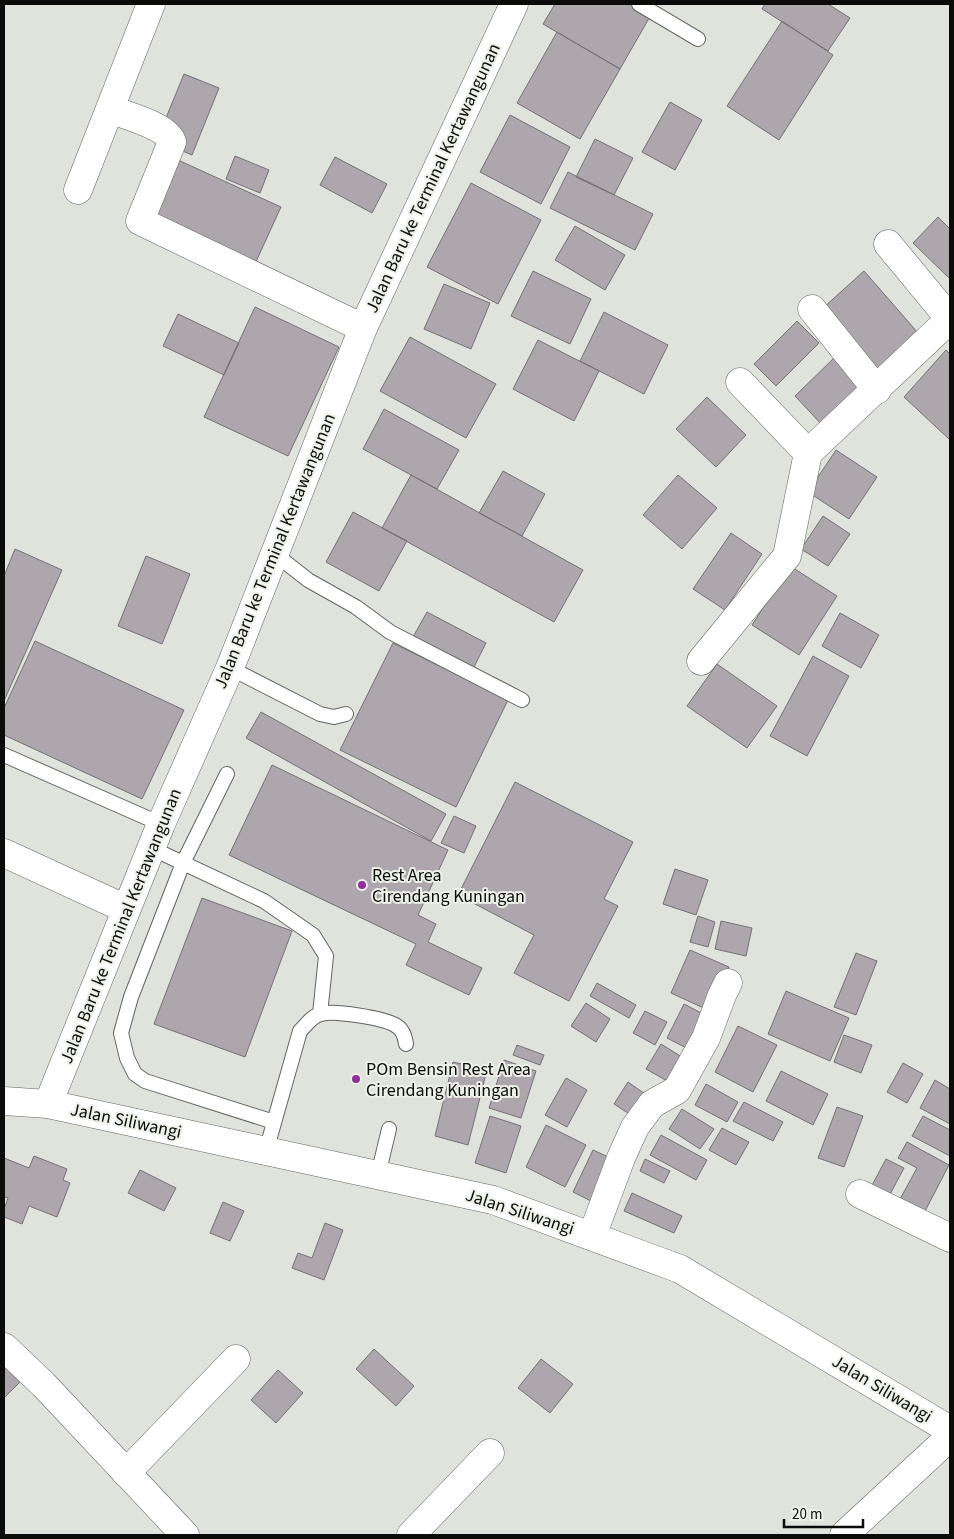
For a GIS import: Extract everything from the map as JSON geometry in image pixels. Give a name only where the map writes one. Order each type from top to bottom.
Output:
[{"type":"street","points":[[78,190],[151,4]]},
{"type":"street","name":"Jalan Baru ke Terminal Kertawangunan","points":[[48,1104],[156,836],[230,668],[363,328],[514,4]]},
{"type":"street","points":[[110,110],[157,127],[170,137],[172,142],[140,221],[363,328]]},
{"type":"street","points":[[701,661],[787,556],[808,454],[950,319],[888,244]]},
{"type":"street","points":[[812,309],[877,390]]},
{"type":"street","points":[[740,382],[808,454]]},
{"type":"street","points":[[4,853],[126,909]]},
{"type":"street","points":[[592,1236],[620,1158],[635,1127],[652,1104],[677,1090],[706,1038],[728,983]]},
{"type":"street","name":"Jalan Siliwangi","points":[[4,1101],[48,1104],[493,1200],[680,1269],[950,1430]]},
{"type":"street","points":[[860,1194],[950,1238]]},
{"type":"street","points":[[4,1347],[44,1385],[185,1535]]},
{"type":"street","points":[[126,1472],[236,1359]]},
{"type":"street","points":[[844,1535],[950,1437]]},
{"type":"street","points":[[411,1535],[490,1453]]},
{"type":"lane","points":[[639,4],[698,39]]},
{"type":"lane","points":[[275,554],[308,580],[356,607],[390,632],[522,700]]},
{"type":"lane","points":[[230,668],[320,714],[334,717],[346,714]]},
{"type":"lane","points":[[4,755],[156,836],[183,863],[264,901],[313,935],[326,956],[320,1014]]},
{"type":"lane","points":[[227,774],[183,863],[131,996],[121,1033],[127,1058],[134,1074],[145,1081],[274,1122]]},
{"type":"lane","points":[[266,1151],[300,1031],[310,1020],[320,1014],[338,1012],[395,1025],[403,1031],[406,1044]]},
{"type":"lane","points":[[378,1175],[389,1129]]},
{"type":"building","points":[[555,4],[636,4],[652,13],[620,69],[543,24]]},
{"type":"building","points":[[765,4],[828,4],[850,18],[828,51],[762,9]]},
{"type":"building","points":[[782,21],[833,55],[779,140],[727,106]]},
{"type":"building","points":[[557,32],[620,69],[580,139],[517,103]]},
{"type":"building","points":[[184,74],[219,88],[192,155],[157,140]]},
{"type":"building","points":[[670,102],[702,120],[675,170],[642,152]]},
{"type":"building","points":[[510,115],[570,147],[541,204],[480,172]]},
{"type":"building","points":[[595,139],[633,158],[614,195],[576,177]]},
{"type":"building","points":[[235,156],[269,170],[260,193],[226,179]]},
{"type":"building","points":[[335,157],[387,184],[372,213],[320,185]]},
{"type":"building","points":[[178,160],[281,207],[254,266],[151,219]]},
{"type":"building","points":[[568,172],[653,214],[635,250],[550,208]]},
{"type":"building","points":[[471,183],[541,220],[498,304],[427,267]]},
{"type":"building","points":[[938,217],[950,229],[950,279],[913,243]]},
{"type":"building","points":[[575,226],[625,255],[605,290],[555,260]]},
{"type":"building","points":[[533,271],[591,299],[570,344],[511,316]]},
{"type":"building","points":[[864,271],[919,334],[879,370],[823,308]]},
{"type":"building","points":[[444,284],[490,303],[471,349],[424,329]]},
{"type":"building","points":[[255,307],[339,347],[288,456],[204,417]]},
{"type":"building","points":[[604,312],[668,345],[644,394],[580,361]]},
{"type":"building","points":[[178,314],[239,343],[224,375],[163,346]]},
{"type":"building","points":[[797,321],[819,343],[776,386],[754,364]]},
{"type":"building","points":[[410,337],[496,384],[466,438],[380,391]]},
{"type":"building","points":[[538,340],[599,371],[574,421],[513,389]]},
{"type":"building","points":[[946,350],[950,354],[950,440],[904,397]]},
{"type":"building","points":[[834,358],[862,388],[823,426],[795,396]]},
{"type":"building","points":[[707,397],[746,435],[716,467],[676,429]]},
{"type":"building","points":[[384,409],[459,450],[437,489],[363,449]]},
{"type":"building","points":[[836,450],[877,477],[849,519],[808,492]]},
{"type":"building","points":[[503,471],[545,494],[522,536],[479,513]]},
{"type":"building","points":[[411,475],[583,570],[554,622],[382,528]]},
{"type":"building","points":[[678,475],[717,508],[682,549],[643,515]]},
{"type":"building","points":[[353,512],[407,541],[379,591],[326,562]]},
{"type":"building","points":[[823,516],[850,534],[828,566],[801,549]]},
{"type":"building","points":[[731,533],[762,554],[725,610],[693,589]]},
{"type":"building","points":[[15,549],[62,570],[4,701],[4,576]]},
{"type":"building","points":[[146,556],[190,574],[162,644],[118,626]]},
{"type":"building","points":[[790,566],[837,596],[799,655],[752,625]]},
{"type":"building","points":[[427,612],[486,643],[473,669],[413,637]]},
{"type":"building","points":[[840,613],[879,635],[861,668],[822,646]]},
{"type":"building","points":[[35,641],[184,710],[142,799],[4,735],[4,708]]},
{"type":"building","points":[[393,643],[508,700],[456,807],[340,750]]},
{"type":"building","points":[[813,656],[849,676],[807,756],[770,736]]},
{"type":"building","points":[[717,664],[777,706],[747,748],[687,706]]},
{"type":"building","points":[[261,712],[446,814],[431,841],[246,738]]},
{"type":"building","name":"Rest Area Cirendang Kuningan","points":[[272,765],[448,850],[418,915],[436,924],[428,942],[482,968],[469,995],[406,965],[416,944],[229,855]]},
{"type":"building","name":"Rest Area Cirendang Kuningan","points":[[515,782],[633,842],[604,899],[618,906],[569,1001],[514,973],[534,935],[458,895]]},
{"type":"building","points":[[454,816],[476,826],[464,853],[441,843]]},
{"type":"building","points":[[675,869],[708,880],[696,915],[663,904]]},
{"type":"building","points":[[202,898],[292,931],[245,1057],[154,1024]]},
{"type":"building","points":[[698,916],[715,922],[708,947],[690,942]]},
{"type":"building","points":[[721,921],[752,928],[746,956],[715,949]]},
{"type":"building","points":[[690,950],[729,967],[710,1011],[671,993]]},
{"type":"building","points":[[856,953],[877,961],[856,1015],[834,1007]]},
{"type":"building","points":[[597,983],[636,1005],[629,1018],[590,996]]},
{"type":"building","points":[[786,991],[849,1018],[830,1061],[768,1034]]},
{"type":"building","points":[[586,1003],[610,1019],[596,1042],[571,1026]]},
{"type":"building","points":[[684,1004],[709,1017],[692,1051],[667,1038]]},
{"type":"building","points":[[645,1011],[667,1022],[655,1045],[633,1033]]},
{"type":"building","points":[[738,1026],[777,1045],[753,1092],[715,1072]]},
{"type":"building","points":[[844,1035],[872,1045],[861,1073],[834,1062]]},
{"type":"building","points":[[661,1044],[690,1062],[676,1086],[646,1069]]},
{"type":"building","points":[[517,1045],[544,1055],[540,1065],[513,1055]]},
{"type":"building","points":[[504,1060],[536,1071],[521,1118],[489,1108]]},
{"type":"building","points":[[453,1062],[487,1070],[468,1145],[435,1136]]},
{"type":"building","points":[[903,1063],[923,1074],[907,1103],[887,1092]]},
{"type":"building","points":[[781,1071],[828,1094],[813,1125],[766,1101]]},
{"type":"building","points":[[566,1078],[587,1090],[567,1127],[545,1115]]},
{"type":"building","points":[[935,1080],[950,1089],[950,1124],[920,1108]]},
{"type":"building","points":[[628,1082],[648,1096],[634,1117],[614,1104]]},
{"type":"building","points":[[706,1084],[738,1102],[727,1122],[695,1105]]},
{"type":"building","points":[[744,1102],[783,1122],[773,1141],[733,1121]]},
{"type":"building","points":[[837,1107],[863,1116],[844,1167],[818,1158]]},
{"type":"building","points":[[682,1109],[714,1129],[700,1149],[669,1129]]},
{"type":"building","points":[[490,1116],[521,1126],[506,1173],[475,1163]]},
{"type":"building","points":[[923,1116],[950,1130],[950,1156],[912,1136]]},
{"type":"building","points":[[546,1125],[586,1145],[565,1187],[526,1167]]},
{"type":"building","points":[[722,1128],[749,1142],[736,1165],[709,1150]]},
{"type":"building","points":[[661,1135],[707,1160],[696,1180],[650,1155]]},
{"type":"building","points":[[907,1142],[949,1165],[923,1215],[899,1201],[917,1168],[898,1158]]},
{"type":"building","points":[[593,1150],[615,1160],[595,1203],[573,1192]]},
{"type":"building","points":[[34,1156],[67,1169],[63,1180],[70,1183],[57,1217],[29,1206],[22,1224],[4,1217],[4,1209],[8,1198],[4,1197],[4,1158],[29,1168]]},
{"type":"building","points":[[645,1159],[670,1171],[664,1183],[640,1171]]},
{"type":"building","points":[[886,1159],[904,1168],[887,1200],[869,1191]]},
{"type":"building","points":[[140,1170],[176,1188],[164,1211],[128,1193]]},
{"type":"building","points":[[632,1193],[682,1216],[674,1233],[624,1211]]},
{"type":"building","points":[[223,1202],[244,1211],[230,1241],[210,1233]]},
{"type":"building","points":[[325,1223],[343,1230],[324,1280],[292,1268],[298,1253],[312,1258]]},
{"type":"building","points":[[374,1349],[414,1386],[396,1406],[356,1369]]},
{"type":"building","points":[[541,1359],[573,1384],[550,1413],[518,1388]]},
{"type":"building","points":[[4,1361],[22,1380],[4,1398]]},
{"type":"building","points":[[278,1370],[303,1393],[276,1423],[251,1400]]},
{"type":"place","name":"Rest Area Cirendang Kuningan","points":[[362,885]]},
{"type":"place","name":"POm Bensin Rest Area Cirendang Kuningan","points":[[356,1079]]}]
